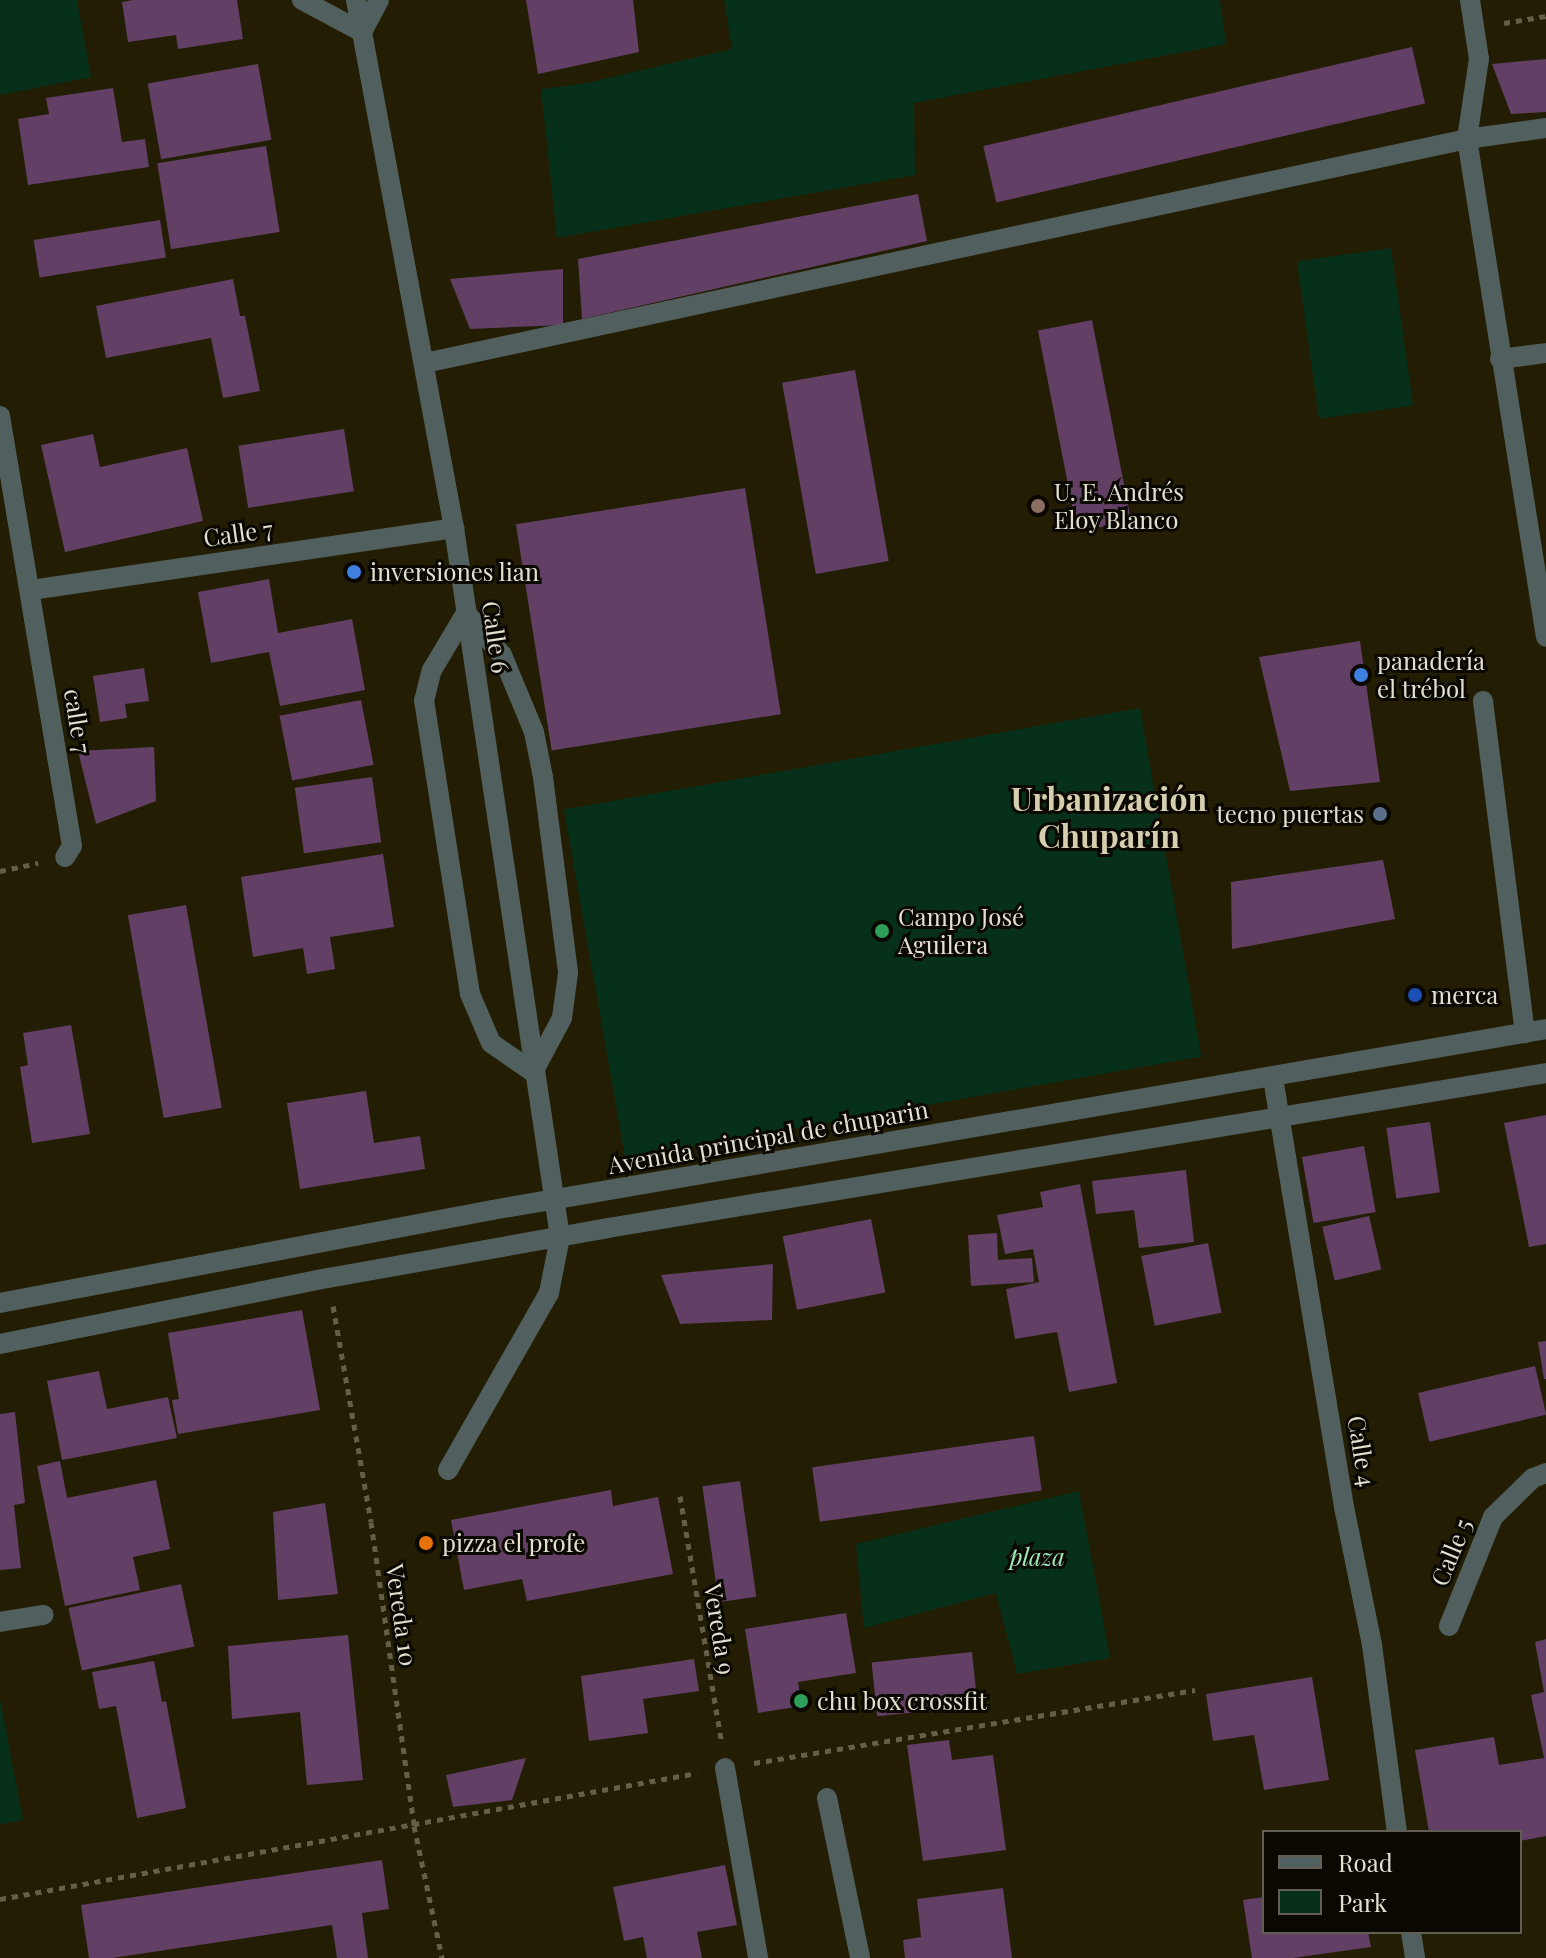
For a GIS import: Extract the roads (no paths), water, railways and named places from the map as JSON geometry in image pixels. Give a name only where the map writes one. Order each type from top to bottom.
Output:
[{"type":"street","points":[[302,0],[362,32],[379,0]]},
{"type":"street","name":"Calle 6","points":[[356,0],[454,528],[560,1237]]},
{"type":"street","points":[[1470,0],[1479,59],[1467,139],[1546,637]]},
{"type":"street","points":[[425,363],[1467,139],[1546,128]]},
{"type":"street","points":[[1500,359],[1546,353]]},
{"type":"street","name":"calle 7","points":[[0,416],[72,846],[65,857]]},
{"type":"street","name":"Calle 7","points":[[31,590],[454,528]]},
{"type":"street","points":[[466,613],[502,655],[534,732],[543,777],[568,973],[562,1018],[533,1072],[491,1043],[470,994],[424,701],[432,670],[466,613]]},
{"type":"street","points":[[1483,701],[1525,1033]]},
{"type":"street","name":"Avenida principal de chuparin","points":[[0,1303],[554,1200],[1546,1029]]},
{"type":"street","points":[[0,1344],[328,1278],[560,1237],[1546,1073]]},
{"type":"street","name":"Calle 4","points":[[1273,1078],[1344,1507],[1372,1645],[1397,1830]]},
{"type":"street","points":[[448,1470],[501,1372],[549,1293],[560,1237]]},
{"type":"street","name":"Calle 5","points":[[1449,1626],[1493,1517],[1533,1478],[1546,1473]]},
{"type":"street","points":[[0,1622],[43,1615]]},
{"type":"street","points":[[725,1768],[758,1958]]},
{"type":"street","points":[[827,1798],[860,1958]]},
{"type":"street","points":[[1411,1934],[1415,1958]]},
{"type":"place","name":"U. E. Andrés Eloy Blanco","points":[[1038,506]]},
{"type":"place","name":"inversiones lian","points":[[354,572]]},
{"type":"place","name":"panadería el trébol","points":[[1361,675]]},
{"type":"place","name":"tecno puertas","points":[[1380,814]]},
{"type":"place","name":"Campo José Aguilera","points":[[882,931]]},
{"type":"place","name":"merca","points":[[1415,995]]},
{"type":"place","name":"pizza el profe","points":[[426,1543]]},
{"type":"place","name":"chu box crossfit","points":[[801,1701]]},
{"type":"district","name":"Urbanización Chuparín","points":[[1109,818]]},
{"type":"park label","name":"plaza","points":[[1037,1557]]}]
